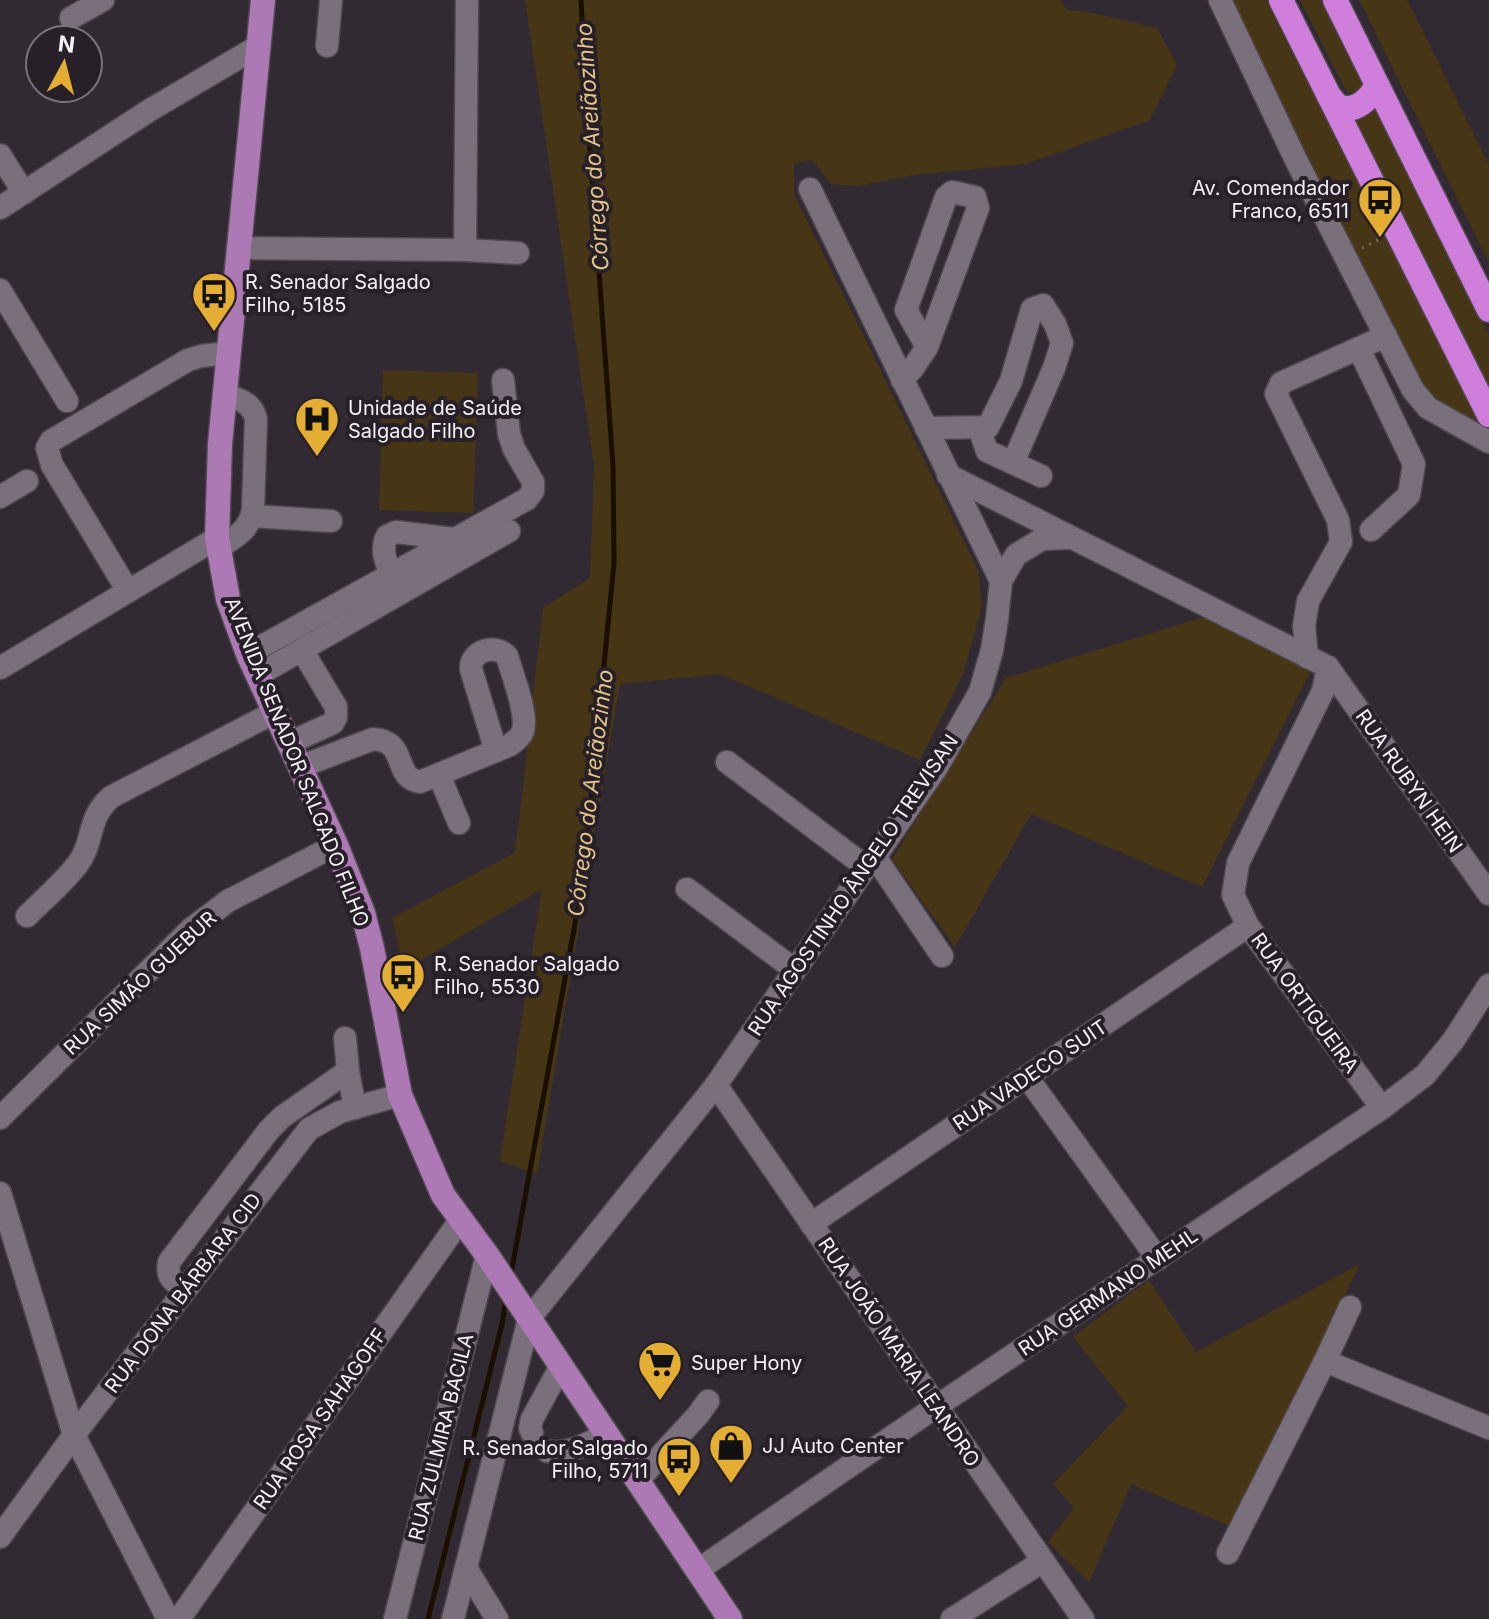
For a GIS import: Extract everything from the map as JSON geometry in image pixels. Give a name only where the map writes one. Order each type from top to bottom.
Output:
[{"type":"highway","points":[[1281,0],[1489,415]]},
{"type":"highway","points":[[1335,0],[1489,310]]},
{"type":"highway","points":[[1329,96],[1339,106],[1358,106],[1371,96],[1377,85]]},
{"type":"main road","name":"AVENIDA SENADOR SALGADO FILHO","points":[[263,0],[220,444],[218,543],[228,599],[253,664],[336,845],[363,913],[400,1095],[443,1195],[508,1286],[730,1619]]},
{"type":"street","points":[[71,18],[103,0]]},
{"type":"street","points":[[327,46],[331,0]]},
{"type":"street","points":[[465,250],[467,0]]},
{"type":"street","points":[[1220,0],[1295,158],[1413,390],[1428,408],[1489,442]]},
{"type":"street","points":[[0,208],[150,110],[257,47]]},
{"type":"street","points":[[0,155],[24,193]]},
{"type":"street","points":[[810,189],[1001,581]]},
{"type":"street","points":[[902,380],[927,347],[978,208],[975,197],[952,192],[946,197],[906,310],[927,347]]},
{"type":"street","points":[[238,248],[518,253]]},
{"type":"street","points":[[0,290],[67,401]]},
{"type":"street","points":[[926,428],[988,427],[1011,381],[1032,309],[1043,305],[1062,343],[1013,463]]},
{"type":"street","points":[[1307,657],[1304,626],[1308,601],[1341,542],[1338,520],[1276,394],[1281,383],[1386,336]]},
{"type":"street","points":[[1359,349],[1414,464],[1409,495],[1371,530]]},
{"type":"street","points":[[128,591],[52,465],[47,448],[51,441],[188,360],[228,353]]},
{"type":"street","points":[[253,664],[391,575],[527,499],[533,491],[533,482],[518,459],[509,434],[503,380]]},
{"type":"street","points":[[0,668],[128,591],[243,532],[249,525],[252,516],[256,419],[254,410],[247,403],[225,394]]},
{"type":"street","points":[[979,428],[987,451],[1041,476]]},
{"type":"street","points":[[948,475],[1328,667]]},
{"type":"street","points":[[0,497],[27,481]]},
{"type":"street","points":[[252,516],[331,521]]},
{"type":"street","points":[[253,664],[302,650],[509,531]]},
{"type":"street","points":[[391,575],[384,553],[383,543],[387,536],[396,532],[454,539]]},
{"type":"street","points":[[1001,581],[1016,555],[1042,539],[1072,538]]},
{"type":"street","name":"RUA AGOSTINHO ÂNGELO TREVISAN","points":[[529,1319],[716,1085],[937,767],[980,692],[992,650],[1001,581]]},
{"type":"street","points":[[289,743],[333,723],[336,717],[336,707],[302,650]]},
{"type":"street","name":"RUA RUBYN HEIN","points":[[1328,667],[1489,894]]},
{"type":"street","name":"RUA ORTIGUEIRA","points":[[1328,667],[1323,691],[1238,863],[1233,895],[1248,926],[1382,1108]]},
{"type":"street","points":[[27,916],[79,864],[95,816],[111,797],[275,712]]},
{"type":"street","points":[[300,767],[373,739],[384,740],[393,746],[412,781],[420,782],[496,751]]},
{"type":"street","points":[[727,762],[871,862],[942,956]]},
{"type":"street","points":[[439,775],[459,823]]},
{"type":"street","name":"RUA SIMÃO GUEBUR","points":[[0,1118],[191,929],[228,901],[336,845]]},
{"type":"street","points":[[687,889],[795,970]]},
{"type":"street","name":"RUA VADECO SUIT","points":[[811,1224],[1248,926]]},
{"type":"street","name":"RUA GERMANO MEHL","points":[[698,1570],[1382,1108],[1425,1075],[1453,1041],[1489,985]]},
{"type":"street","points":[[345,1038],[355,1108]]},
{"type":"street","points":[[185,1290],[170,1278],[169,1262],[221,1192],[282,1117],[348,1071]]},
{"type":"street","points":[[1027,1077],[1158,1259]]},
{"type":"street","name":"RUA JOÃO MARIA LEANDRO","points":[[716,1085],[1083,1619]]},
{"type":"street","name":"RUA DONA BÁRBARA CID","points":[[0,1537],[74,1435],[309,1129],[340,1112],[400,1095]]},
{"type":"street","points":[[221,1192],[246,1211]]},
{"type":"street","points":[[0,1193],[74,1435],[168,1619]]},
{"type":"street","name":"RUA ROSA SAHAGOFF","points":[[179,1619],[461,1219]]},
{"type":"street","name":"RUA ZULMIRA BACILA","points":[[395,1619],[487,1255]]},
{"type":"street","points":[[1228,1553],[1350,1307]]},
{"type":"street","points":[[453,1619],[529,1319]]},
{"type":"street","points":[[1325,1361],[1489,1428]]},
{"type":"street","points":[[532,1433],[532,1419],[561,1366]]},
{"type":"street","points":[[638,1480],[708,1401]]},
{"type":"street","points":[[547,1451],[564,1452],[607,1434]]},
{"type":"street","points":[[952,1619],[1043,1561]]},
{"type":"street","points":[[466,1568],[497,1619]]},
{"type":"shaded area","points":[[525,0],[1060,0],[1068,10],[1157,28],[1177,65],[1150,120],[1026,164],[914,175],[858,186],[830,184],[813,160],[794,163],[794,194],[978,570],[982,607],[963,674],[920,760],[720,674],[620,684],[537,1174],[500,1161],[542,889],[404,970],[392,918],[514,853],[543,608],[590,578],[594,465]]},
{"type":"shaded area","points":[[1226,0],[1266,0],[1479,423],[1458,417],[1428,400]]},
{"type":"shaded area","points":[[1300,0],[1321,0],[1357,71],[1362,87],[1356,93],[1347,92]]},
{"type":"shaded area","points":[[1359,0],[1407,0],[1489,165],[1489,263]]},
{"type":"shaded area","points":[[1375,104],[1489,334],[1489,391],[1348,115]]},
{"type":"shaded area","points":[[383,370],[478,373],[473,513],[379,510]]},
{"type":"shaded area","points":[[1204,617],[1310,672],[1202,887],[1031,814],[955,947],[892,859],[1006,678]]},
{"type":"shaded area","points":[[1360,1264],[1230,1526],[1131,1484],[1089,1582],[1048,1542],[1074,1508],[1053,1484],[1128,1406],[1073,1337],[1149,1280],[1196,1352]]},
{"type":"waterway","name":"Córrego do Areiãozinho","points":[[511,1274],[583,880],[614,563],[613,465],[581,0]]},
{"type":"waterway","name":"Córrego do Areiãozinho","points":[[428,1619],[506,1299]]},
{"type":"place","name":"Av. Comendador Franco, 6511","points":[[1380,239]]},
{"type":"place","name":"R. Senador Salgado Filho, 5185","points":[[214,333]]},
{"type":"place","name":"Unidade de Saúde Salgado Filho","points":[[317,458]]},
{"type":"place","name":"R. Senador Salgado Filho, 5530","points":[[403,1014]]},
{"type":"place","name":"Super Hony","points":[[660,1402]]},
{"type":"place","name":"JJ Auto Center","points":[[731,1485]]},
{"type":"place","name":"R. Senador Salgado Filho, 5711","points":[[679,1498]]}]
